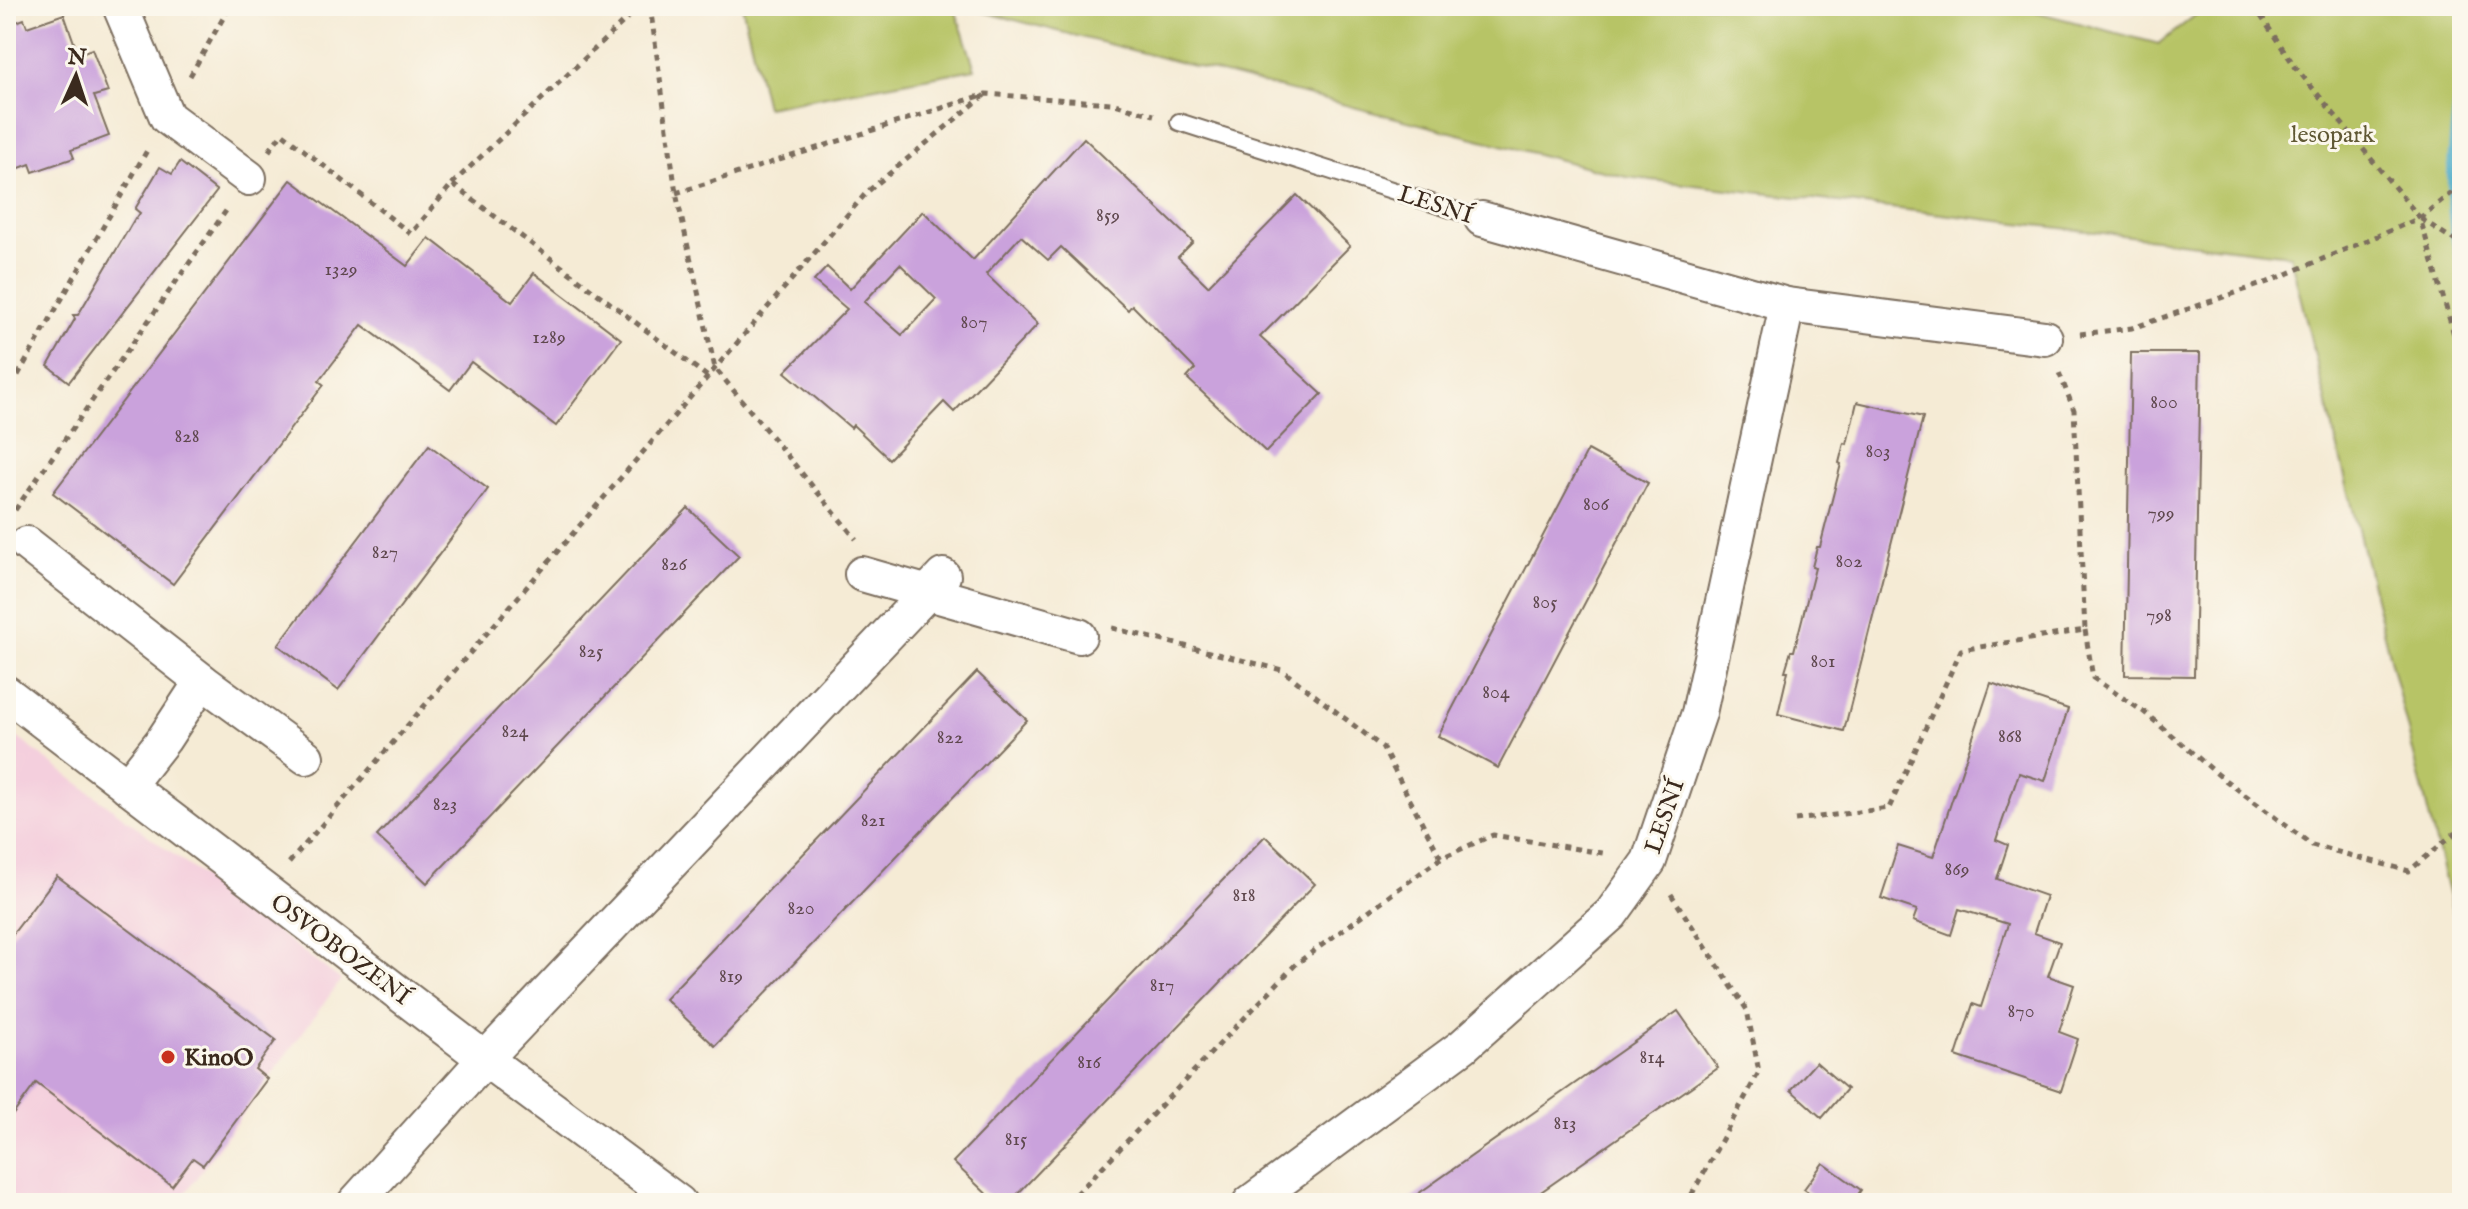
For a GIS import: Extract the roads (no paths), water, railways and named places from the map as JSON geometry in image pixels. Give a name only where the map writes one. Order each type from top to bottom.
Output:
[{"type":"street","points":[[120,6],[167,117],[249,178]]},
{"type":"street","name":"LESNÍ","points":[[1482,219],[1787,305],[2045,338]]},
{"type":"street","name":"LESNÍ","points":[[1250,1203],[1463,1046],[1611,914],[1649,861],[1699,713],[1787,305]]},
{"type":"street","points":[[27,544],[202,681],[306,757]]},
{"type":"street","points":[[862,574],[935,584],[1094,631]]},
{"type":"street","points":[[355,1203],[485,1059],[935,584]]},
{"type":"street","points":[[127,786],[164,739],[202,681]]},
{"type":"street","name":"OSVOBOZENÍ","points":[[6,693],[485,1059],[679,1203]]},
{"type":"lane","name":"LESNÍ","points":[[1179,122],[1482,219]]},
{"type":"waterway","points":[[2462,86],[2453,174],[2454,220],[2462,262]]},
{"type":"place","name":"KinoO","points":[[168,1057]]},
{"type":"park label","name":"lesopark","points":[[2333,134]]}]
